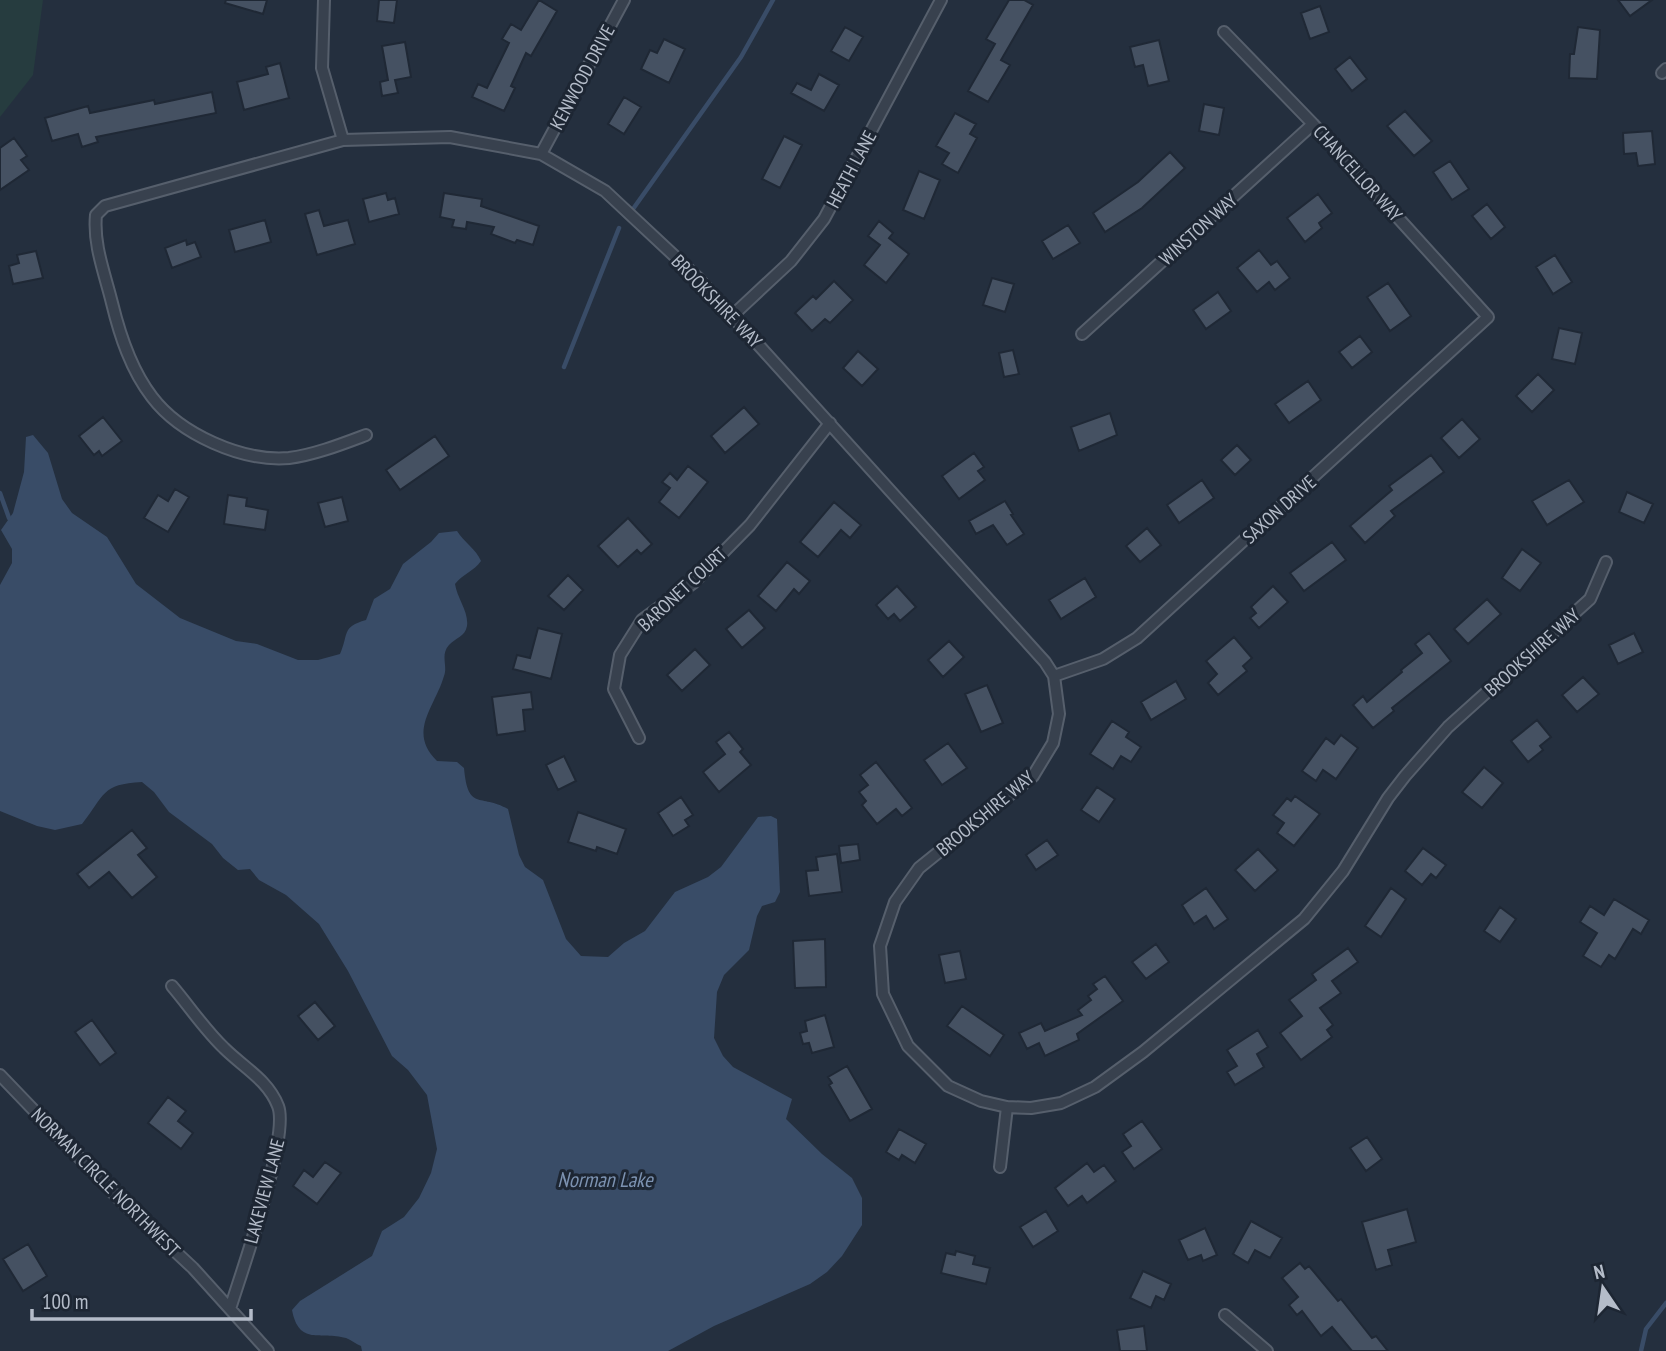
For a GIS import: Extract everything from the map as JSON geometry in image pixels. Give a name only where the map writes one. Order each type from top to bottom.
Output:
[{"type":"street","points":[[324,0],[321,68],[343,140]]},
{"type":"street","name":"KENWOOD DRIVE","points":[[541,154],[624,0]]},
{"type":"street","name":"HEATH LANE","points":[[732,316],[791,261],[824,219],[941,0]]},
{"type":"street","name":"CHANCELLOR WAY","points":[[1224,32],[1313,124],[1488,317]]},
{"type":"street","name":"WINSTON WAY","points":[[1082,334],[1313,124]]},
{"type":"street","name":"BROOKSHIRE WAY","points":[[366,435],[290,458],[257,457],[220,446],[176,421],[152,398],[133,365],[118,328],[94,233],[96,215],[105,206],[343,140],[450,137],[541,154],[605,191],[697,278],[1055,676],[1059,714],[1054,743],[1033,776],[919,868],[895,902],[880,946],[883,994],[908,1046],[948,1086],[981,1101],[1007,1107],[1031,1108],[1061,1103],[1095,1087],[1143,1052],[1304,919],[1343,871],[1388,798],[1405,776],[1448,727],[1590,600],[1605,562]]},
{"type":"street","name":"SAXON DRIVE","points":[[1055,676],[1103,659],[1137,638],[1488,317]]},
{"type":"street","name":"BARONET COURT","points":[[639,738],[614,689],[620,654],[642,620],[692,583],[750,525],[830,423]]},
{"type":"street","name":"LAKEVIEW LANE","points":[[172,986],[223,1048],[264,1082],[279,1107],[281,1126],[278,1139],[257,1223],[230,1309]]},
{"type":"street","name":"NORMAN CIRCLE NORTHWEST","points":[[0,1075],[118,1198],[193,1268],[268,1351]]},
{"type":"street","points":[[1000,1167],[1007,1107]]},
{"type":"street","points":[[1226,1315],[1267,1351]]},
{"type":"green space","points":[[0,0],[43,0],[33,75],[0,117]]},
{"type":"water","name":"Norman Lake","points":[[33,435],[48,453],[62,499],[72,513],[107,537],[136,584],[180,618],[236,641],[257,644],[298,660],[318,660],[340,654],[349,629],[366,620],[374,599],[390,589],[403,564],[439,533],[457,531],[481,561],[455,584],[467,626],[464,633],[446,649],[445,672],[426,719],[424,740],[437,761],[457,762],[464,768],[472,796],[508,809],[519,855],[525,867],[543,880],[566,939],[581,956],[608,957],[624,943],[645,931],[675,892],[708,877],[721,867],[758,817],[771,816],[777,819],[780,892],[775,902],[762,906],[749,950],[724,975],[717,992],[714,1038],[723,1056],[733,1067],[792,1099],[786,1119],[822,1154],[852,1178],[862,1198],[862,1225],[842,1256],[827,1272],[810,1284],[714,1326],[668,1351],[362,1351],[361,1346],[346,1338],[312,1335],[300,1329],[292,1310],[300,1301],[372,1256],[382,1231],[404,1217],[419,1198],[431,1173],[437,1149],[427,1095],[408,1070],[392,1056],[348,971],[319,924],[286,895],[259,880],[250,869],[238,870],[223,858],[212,844],[169,812],[154,792],[142,782],[119,785],[111,789],[100,798],[82,824],[55,830],[0,811],[0,585],[12,563],[12,549],[1,530],[13,513],[24,472],[26,437]]},
{"type":"building","points":[[226,0],[267,0],[263,14],[225,3]]},
{"type":"building","points":[[379,0],[397,0],[394,23],[377,21]]},
{"type":"building","points":[[539,0],[557,11],[531,56],[526,53],[511,86],[515,88],[504,111],[472,97],[478,84],[487,88],[509,43],[502,39],[511,24],[521,30]]},
{"type":"building","points":[[1009,0],[1024,0],[1033,5],[1001,60],[1010,65],[988,102],[968,91],[995,44],[986,39]]},
{"type":"building","points":[[1618,0],[1652,0],[1630,16]]},
{"type":"building","points":[[1320,6],[1329,32],[1310,39],[1301,13]]},
{"type":"building","points":[[845,27],[863,37],[849,61],[831,51]]},
{"type":"building","points":[[1578,27],[1600,30],[1597,79],[1569,78],[1570,54],[1574,54]]},
{"type":"building","points":[[664,39],[685,49],[669,83],[641,69],[650,50],[657,53]]},
{"type":"building","points":[[1159,40],[1169,81],[1148,86],[1143,65],[1135,67],[1130,47]]},
{"type":"building","points":[[405,42],[411,77],[395,80],[398,93],[382,96],[380,82],[388,80],[382,46]]},
{"type":"building","points":[[1350,57],[1367,79],[1352,91],[1335,69]]},
{"type":"building","points":[[280,63],[289,98],[244,110],[237,82],[268,74],[266,67]]},
{"type":"building","points":[[819,74],[839,85],[824,111],[791,93],[797,83],[811,90]]},
{"type":"building","points":[[212,92],[216,113],[96,137],[98,142],[82,147],[78,134],[52,141],[45,118],[88,106],[90,113],[154,100],[155,104]]},
{"type":"building","points":[[624,97],[641,107],[624,134],[608,124]]},
{"type":"building","points":[[1204,104],[1224,108],[1219,135],[1199,131]]},
{"type":"building","points":[[1405,111],[1432,141],[1414,156],[1387,126]]},
{"type":"building","points":[[955,113],[976,124],[970,134],[977,138],[958,173],[942,164],[949,153],[936,146]]},
{"type":"building","points":[[1652,131],[1655,164],[1638,166],[1636,153],[1624,154],[1623,133]]},
{"type":"building","points":[[784,136],[802,145],[780,188],[762,179]]},
{"type":"building","points":[[14,138],[27,156],[21,160],[29,170],[0,190],[0,148]]},
{"type":"building","points":[[1170,152],[1185,168],[1142,208],[1105,232],[1093,213],[1138,182]]},
{"type":"building","points":[[1450,161],[1469,189],[1452,200],[1433,172]]},
{"type":"building","points":[[919,171],[940,180],[924,219],[903,210]]},
{"type":"building","points":[[386,193],[388,200],[395,198],[399,214],[369,222],[363,199]]},
{"type":"building","points":[[444,193],[482,199],[481,206],[539,226],[533,245],[517,240],[515,243],[491,234],[494,227],[467,222],[466,229],[452,227],[454,220],[440,217]]},
{"type":"building","points":[[1318,194],[1332,213],[1319,223],[1322,228],[1305,242],[1287,218]]},
{"type":"building","points":[[1487,204],[1505,227],[1491,239],[1472,216]]},
{"type":"building","points":[[319,210],[324,226],[348,220],[355,244],[317,255],[305,214]]},
{"type":"building","points":[[265,220],[271,242],[235,252],[229,230]]},
{"type":"building","points":[[879,221],[893,233],[889,238],[909,254],[886,283],[864,265],[880,245],[868,236]]},
{"type":"building","points":[[1068,225],[1080,243],[1053,259],[1042,241]]},
{"type":"building","points":[[186,240],[187,245],[195,242],[201,257],[172,268],[165,248]]},
{"type":"building","points":[[1259,250],[1271,265],[1277,261],[1290,278],[1275,290],[1269,282],[1257,292],[1237,268]]},
{"type":"building","points":[[36,251],[43,278],[13,284],[9,266],[19,263],[17,255]]},
{"type":"building","points":[[1555,255],[1572,282],[1553,294],[1536,267]]},
{"type":"building","points":[[992,278],[1014,284],[1005,312],[983,305]]},
{"type":"building","points":[[834,281],[853,300],[830,323],[825,319],[812,331],[795,313],[813,296],[816,299]]},
{"type":"building","points":[[1388,283],[1411,316],[1390,331],[1367,297]]},
{"type":"building","points":[[1218,292],[1231,311],[1206,329],[1193,310]]},
{"type":"building","points":[[1559,328],[1582,333],[1575,364],[1552,359]]},
{"type":"building","points":[[1360,336],[1372,352],[1352,368],[1339,352]]},
{"type":"building","points":[[1013,350],[1019,374],[1004,377],[999,353]]},
{"type":"building","points":[[858,351],[878,369],[862,386],[843,368]]},
{"type":"building","points":[[1538,374],[1554,390],[1532,412],[1516,396]]},
{"type":"building","points":[[1308,381],[1321,400],[1289,423],[1275,404]]},
{"type":"building","points":[[744,407],[759,424],[725,453],[711,436]]},
{"type":"building","points":[[1110,413],[1117,435],[1079,451],[1071,427]]},
{"type":"building","points":[[103,417],[122,441],[102,456],[99,451],[94,455],[79,436]]},
{"type":"building","points":[[1462,419],[1480,439],[1459,458],[1441,438]]},
{"type":"building","points":[[435,436],[449,456],[400,490],[386,470]]},
{"type":"building","points":[[1237,445],[1251,460],[1235,475],[1221,460]]},
{"type":"building","points":[[974,453],[984,467],[978,471],[985,480],[959,499],[942,476]]},
{"type":"building","points":[[1431,455],[1444,472],[1391,511],[1395,516],[1365,543],[1350,526],[1392,490],[1389,486]]},
{"type":"building","points":[[688,466],[708,482],[679,518],[659,502],[670,488],[662,482],[670,473],[677,480]]},
{"type":"building","points":[[1202,480],[1214,498],[1179,523],[1167,505]]},
{"type":"building","points":[[1569,480],[1584,502],[1547,525],[1532,501]]},
{"type":"building","points":[[175,489],[189,497],[168,532],[144,518],[158,495],[168,501]]},
{"type":"building","points":[[1627,492],[1653,504],[1644,523],[1619,512]]},
{"type":"building","points":[[228,495],[247,498],[246,506],[268,510],[265,530],[224,524]]},
{"type":"building","points":[[342,497],[348,521],[325,527],[318,503]]},
{"type":"building","points":[[1005,501],[1024,534],[1007,545],[993,525],[976,534],[969,521]]},
{"type":"building","points":[[834,502],[861,525],[850,538],[841,530],[818,557],[800,542]]},
{"type":"building","points":[[628,518],[652,544],[641,554],[637,550],[618,567],[598,546]]},
{"type":"building","points":[[1147,528],[1161,545],[1140,562],[1126,546]]},
{"type":"building","points":[[1332,542],[1346,560],[1304,591],[1290,573]]},
{"type":"building","points":[[1522,549],[1541,563],[1520,591],[1502,578]]},
{"type":"building","points":[[787,562],[810,581],[799,594],[794,589],[776,611],[758,596]]},
{"type":"building","points":[[568,575],[583,590],[564,610],[548,596]]},
{"type":"building","points":[[1085,578],[1096,597],[1061,619],[1049,600]]},
{"type":"building","points":[[897,586],[916,607],[900,621],[894,614],[888,619],[876,605]]},
{"type":"building","points":[[1273,586],[1288,602],[1259,628],[1250,618],[1256,613],[1251,607]]},
{"type":"building","points":[[1487,599],[1501,614],[1468,644],[1454,629]]},
{"type":"building","points":[[749,610],[765,628],[742,648],[726,629]]},
{"type":"building","points":[[538,628],[562,634],[551,679],[513,669],[517,655],[530,658]]},
{"type":"building","points":[[1429,633],[1451,661],[1392,708],[1394,711],[1373,728],[1353,705],[1363,696],[1367,702],[1402,672],[1401,670],[1422,653],[1415,644]]},
{"type":"building","points":[[1634,633],[1643,652],[1618,664],[1609,645]]},
{"type":"building","points":[[1234,637],[1252,658],[1243,666],[1247,671],[1218,695],[1208,683],[1217,674],[1206,661]]},
{"type":"building","points":[[949,641],[964,657],[943,677],[928,660]]},
{"type":"building","points":[[695,649],[710,665],[682,691],[667,675]]},
{"type":"building","points":[[1583,677],[1599,694],[1577,712],[1562,695]]},
{"type":"building","points":[[1176,681],[1186,699],[1151,720],[1141,702]]},
{"type":"building","points":[[987,685],[1003,723],[981,732],[965,694]]},
{"type":"building","points":[[531,692],[533,709],[523,710],[525,731],[497,735],[492,697]]},
{"type":"building","points":[[1537,720],[1551,737],[1540,746],[1543,750],[1528,762],[1511,741]]},
{"type":"building","points":[[1112,721],[1129,732],[1126,737],[1141,747],[1131,762],[1121,756],[1113,769],[1090,754]]},
{"type":"building","points":[[729,732],[743,749],[740,752],[751,765],[719,792],[703,772],[725,754],[716,742]]},
{"type":"building","points":[[1341,735],[1358,748],[1336,779],[1323,770],[1316,781],[1302,771],[1326,738],[1334,744]]},
{"type":"building","points":[[948,743],[967,768],[942,785],[924,760]]},
{"type":"building","points":[[564,756],[576,781],[558,790],[546,765]]},
{"type":"building","points":[[876,762],[912,808],[902,816],[896,809],[877,824],[862,805],[866,801],[859,792],[868,785],[860,775]]},
{"type":"building","points":[[1484,767],[1503,783],[1482,808],[1462,792]]},
{"type":"building","points":[[1097,787],[1115,799],[1099,822],[1081,810]]},
{"type":"building","points":[[1295,796],[1320,814],[1294,846],[1277,833],[1284,823],[1273,815],[1287,798],[1291,801]]},
{"type":"building","points":[[681,797],[693,815],[685,820],[689,826],[673,836],[658,813]]},
{"type":"building","points":[[578,812],[626,829],[617,854],[568,842]]},
{"type":"building","points":[[132,830],[147,848],[138,855],[157,877],[132,898],[109,872],[89,888],[77,874]]},
{"type":"building","points":[[1047,840],[1058,855],[1036,870],[1026,855]]},
{"type":"building","points":[[858,844],[860,860],[841,863],[839,846]]},
{"type":"building","points":[[1423,848],[1446,865],[1436,878],[1431,874],[1422,885],[1405,871]]},
{"type":"building","points":[[1258,849],[1278,870],[1255,891],[1235,870]]},
{"type":"building","points":[[837,854],[842,892],[809,896],[806,871],[818,870],[816,857]]},
{"type":"building","points":[[1206,888],[1228,919],[1214,929],[1206,916],[1194,924],[1182,905]]},
{"type":"building","points":[[1391,888],[1406,899],[1381,937],[1365,926]]},
{"type":"building","points":[[1614,899],[1649,920],[1641,934],[1633,929],[1615,959],[1609,955],[1601,967],[1583,956],[1597,933],[1580,922],[1590,906],[1604,915]]},
{"type":"building","points":[[1500,907],[1516,919],[1500,942],[1484,931]]},
{"type":"building","points":[[825,939],[826,987],[795,988],[793,941]]},
{"type":"building","points":[[1156,944],[1169,962],[1146,979],[1132,962]]},
{"type":"building","points":[[1348,948],[1358,962],[1332,981],[1341,993],[1320,1008],[1333,1025],[1327,1030],[1332,1037],[1301,1060],[1280,1033],[1302,1016],[1289,1000],[1316,980],[1312,974]]},
{"type":"building","points":[[960,951],[966,979],[945,983],[939,955]]},
{"type":"building","points":[[1105,976],[1123,1001],[1077,1034],[1079,1040],[1045,1056],[1039,1043],[1027,1049],[1019,1033],[1041,1023],[1045,1031],[1082,1015],[1078,1010],[1091,1000],[1088,996],[1097,989],[1093,984]]},
{"type":"building","points":[[315,1002],[335,1026],[318,1040],[298,1016]]},
{"type":"building","points":[[962,1006],[1004,1035],[990,1056],[947,1026]]},
{"type":"building","points":[[825,1015],[834,1047],[812,1053],[809,1043],[803,1044],[800,1033],[807,1031],[805,1021]]},
{"type":"building","points":[[92,1020],[116,1053],[100,1065],[75,1032]]},
{"type":"building","points":[[1258,1030],[1268,1047],[1257,1054],[1264,1067],[1235,1085],[1227,1072],[1237,1066],[1227,1050]]},
{"type":"building","points":[[847,1066],[872,1109],[850,1121],[829,1085],[832,1083],[828,1077]]},
{"type":"building","points":[[168,1097],[186,1111],[178,1121],[193,1133],[181,1149],[148,1123]]},
{"type":"building","points":[[1142,1121],[1162,1149],[1134,1169],[1122,1152],[1131,1146],[1123,1134]]},
{"type":"building","points":[[899,1129],[926,1144],[915,1163],[902,1155],[899,1160],[886,1152]]},
{"type":"building","points":[[1367,1137],[1382,1159],[1366,1171],[1350,1148]]},
{"type":"building","points":[[325,1162],[341,1173],[317,1204],[293,1186],[304,1170],[313,1177]]},
{"type":"building","points":[[1087,1163],[1094,1172],[1104,1165],[1116,1181],[1087,1203],[1082,1196],[1068,1206],[1055,1188]]},
{"type":"building","points":[[1407,1209],[1416,1242],[1388,1250],[1392,1265],[1376,1270],[1362,1222]]},
{"type":"building","points":[[1046,1211],[1058,1231],[1033,1247],[1020,1227]]},
{"type":"building","points":[[1251,1221],[1282,1238],[1270,1258],[1255,1250],[1248,1263],[1233,1254]]},
{"type":"building","points":[[1205,1228],[1217,1255],[1203,1261],[1201,1255],[1188,1260],[1179,1240]]},
{"type":"building","points":[[28,1244],[47,1276],[23,1291],[3,1259]]},
{"type":"building","points":[[956,1251],[975,1256],[973,1264],[990,1268],[986,1284],[941,1273],[946,1253],[955,1255]]},
{"type":"building","points":[[1300,1263],[1305,1269],[1309,1266],[1338,1301],[1341,1299],[1372,1338],[1376,1336],[1388,1351],[1352,1351],[1332,1327],[1321,1336],[1302,1311],[1297,1315],[1289,1305],[1298,1297],[1282,1278]]},
{"type":"building","points":[[1143,1271],[1171,1284],[1164,1300],[1156,1296],[1151,1308],[1130,1298]]},
{"type":"building","points":[[1144,1326],[1147,1351],[1120,1351],[1117,1330]]},
{"type":"waterway","points":[[633,209],[741,57],[773,0]]},
{"type":"waterway","points":[[564,367],[619,228]]},
{"type":"waterway","points":[[0,493],[9,518]]},
{"type":"waterway","points":[[1641,1351],[1646,1329],[1666,1303]]}]
